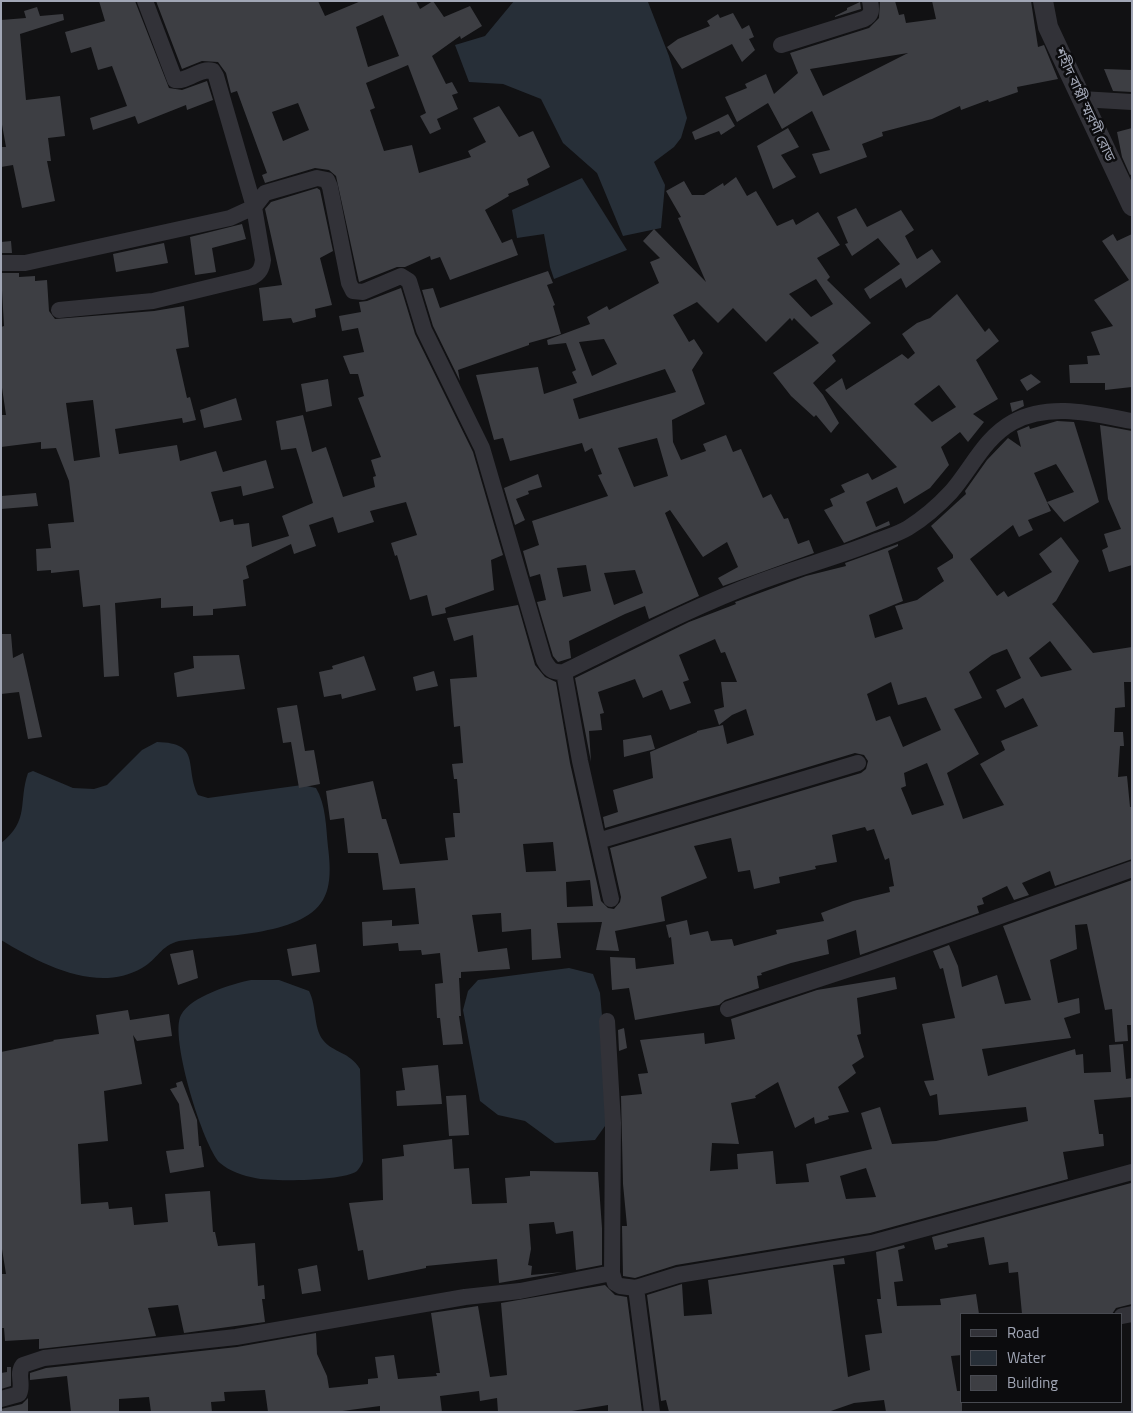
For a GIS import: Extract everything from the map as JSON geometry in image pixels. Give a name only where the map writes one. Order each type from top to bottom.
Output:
[{"type":"street","points":[[59,310],[153,301],[257,275],[263,260],[254,206],[216,76],[213,71],[208,70],[182,80],[175,80],[145,1]]},
{"type":"street","points":[[781,45],[864,19],[870,16],[872,10],[870,1]]},
{"type":"street","name":"শহীদ বাপ্পী স্মরণী রোড","points":[[1042,1],[1048,27],[1132,206]]},
{"type":"street","points":[[1081,99],[1132,102]]},
{"type":"street","points":[[1,263],[25,263],[230,218],[254,206],[265,193],[317,178],[327,180],[330,186],[349,283],[353,291],[363,292],[401,276],[410,281],[424,330],[482,448],[544,660],[549,669],[556,673],[564,672],[685,614],[759,582],[856,550],[906,529],[930,513],[952,490],[980,450],[1014,422],[1039,414],[1076,411],[1132,422]]},
{"type":"street","points":[[564,672],[580,761],[611,899]]},
{"type":"street","points":[[598,841],[858,763]]},
{"type":"street","points":[[728,1009],[871,962],[1132,869]]},
{"type":"street","points":[[607,1021],[613,1123],[612,1273],[615,1283],[620,1286],[636,1288],[678,1275],[872,1243],[1132,1172]]},
{"type":"street","points":[[1,1399],[19,1394],[21,1389],[19,1374],[23,1365],[44,1358],[236,1337],[465,1297],[520,1291],[612,1273]]},
{"type":"street","points":[[636,1288],[652,1412]]},
{"type":"water","points":[[514,1],[648,2],[669,56],[687,118],[681,138],[674,147],[654,162],[665,185],[661,228],[623,236],[597,173],[563,143],[541,99],[503,84],[469,82],[455,45],[485,36]]},
{"type":"water","points":[[582,178],[627,250],[554,279],[544,234],[517,238],[512,210]]},
{"type":"water","points":[[157,742],[171,743],[186,752],[198,795],[208,798],[302,785],[316,788],[324,809],[330,874],[328,888],[323,900],[312,912],[297,921],[278,928],[179,941],[167,946],[142,968],[125,975],[107,978],[88,977],[70,973],[34,958],[1,940],[1,843],[10,835],[20,819],[28,773],[33,771],[73,788],[94,789],[107,785],[142,750]]},
{"type":"water","points":[[569,968],[593,974],[600,993],[607,1072],[605,1126],[595,1140],[555,1143],[525,1121],[498,1115],[480,1101],[463,1010],[468,991],[478,980]]},
{"type":"water","points":[[251,980],[279,980],[309,991],[318,1029],[323,1040],[346,1055],[360,1069],[363,1161],[357,1171],[323,1179],[255,1178],[237,1173],[228,1168],[220,1163],[213,1153],[197,1114],[184,1067],[180,1045],[179,1027],[181,1015],[193,1002],[213,992],[233,984]]},
{"type":"building","points":[[99,1],[135,1],[169,88],[182,90],[207,81],[213,100],[187,110],[186,105],[138,124],[135,116],[93,130],[90,118],[127,106],[112,66],[98,70],[91,47],[71,53],[65,32],[105,21]]},
{"type":"building","points":[[156,1],[318,1],[325,16],[361,1],[416,1],[420,9],[433,1],[444,17],[470,6],[482,26],[461,39],[460,36],[432,56],[446,84],[452,82],[458,93],[452,95],[458,109],[437,119],[441,129],[430,134],[420,116],[426,113],[408,65],[366,83],[375,108],[370,110],[384,151],[412,145],[419,173],[471,157],[468,151],[486,142],[473,118],[499,106],[519,137],[533,131],[550,167],[527,179],[529,185],[508,194],[509,196],[485,210],[502,243],[512,239],[518,255],[450,280],[440,257],[431,260],[430,256],[405,267],[397,267],[359,282],[336,176],[329,170],[315,168],[265,183],[262,175],[267,173],[237,91],[231,93],[226,73],[218,62],[202,61],[182,69]],"holes":[[[383,15],[399,56],[368,67],[356,27]],[[298,103],[309,130],[283,141],[272,112]]]},
{"type":"building","points":[[880,1],[895,1],[899,15],[904,14],[906,23],[936,19],[932,1],[1031,1],[1038,47],[1044,45],[1058,79],[1017,87],[1018,92],[989,102],[988,100],[961,110],[960,106],[932,119],[882,132],[883,136],[862,144],[867,157],[820,174],[812,154],[830,150],[812,111],[782,129],[768,103],[737,122],[725,97],[747,88],[745,84],[766,74],[774,94],[798,73],[790,53],[869,28],[879,18]],"holes":[[[908,53],[823,96],[810,69]]]},
{"type":"building","points":[[860,2],[861,9],[835,17],[847,10],[847,8]]},
{"type":"building","points":[[37,7],[40,16],[63,14],[64,20],[20,34],[26,100],[60,96],[65,136],[48,138],[51,161],[47,161],[55,201],[22,208],[13,165],[1,167],[1,147],[6,147],[1,119],[1,20],[26,18],[24,11]]},
{"type":"building","points":[[733,13],[742,29],[749,25],[754,37],[749,39],[755,50],[742,62],[732,44],[682,69],[667,47],[678,39],[710,26],[707,21],[718,14],[720,18]]},
{"type":"building","points":[[1104,69],[1132,70],[1132,92],[1113,91]]},
{"type":"building","points":[[728,114],[735,126],[721,135],[719,131],[695,140],[692,132]]},
{"type":"building","points":[[788,128],[799,147],[781,155],[796,177],[773,189],[757,146]]},
{"type":"building","points":[[1132,128],[1132,174],[1130,175],[1122,157],[1117,132]]},
{"type":"building","points":[[736,177],[747,196],[756,191],[777,226],[793,219],[796,225],[818,212],[840,245],[817,258],[830,277],[827,280],[871,323],[832,355],[836,361],[813,383],[823,395],[839,423],[831,433],[816,415],[814,417],[791,396],[773,373],[819,343],[794,318],[792,321],[790,318],[766,342],[733,308],[718,323],[697,302],[673,315],[689,342],[694,339],[703,353],[692,370],[705,404],[672,420],[673,442],[681,460],[706,451],[703,444],[726,435],[733,452],[741,449],[763,498],[771,494],[784,519],[788,518],[798,544],[809,540],[814,553],[723,586],[718,578],[738,567],[727,542],[703,557],[670,510],[665,513],[699,596],[649,619],[645,606],[625,614],[569,641],[571,658],[558,662],[553,656],[537,602],[546,600],[540,574],[530,577],[523,551],[539,545],[532,521],[608,496],[598,475],[602,474],[592,448],[585,452],[582,443],[510,461],[503,438],[494,440],[476,375],[538,367],[544,394],[577,383],[572,372],[576,370],[566,343],[548,345],[547,340],[590,324],[587,317],[607,306],[609,310],[659,283],[650,262],[660,258],[643,241],[654,229],[706,282],[678,218],[681,217],[666,191],[684,181],[692,195],[704,195],[723,183],[724,186]],"holes":[[[816,279],[833,304],[811,317],[789,294]],[[604,339],[617,364],[592,376],[579,342]],[[665,369],[676,392],[579,419],[573,399]],[[657,438],[668,476],[634,487],[618,448]],[[586,565],[591,591],[563,597],[557,568]],[[635,570],[643,593],[614,605],[604,573]]]},
{"type":"building","points":[[317,188],[320,190],[333,251],[320,258],[332,305],[315,309],[316,317],[293,323],[291,318],[263,321],[259,288],[282,285],[265,209],[271,202]]},
{"type":"building","points":[[856,208],[867,227],[901,210],[914,230],[905,236],[917,259],[932,249],[941,262],[906,288],[901,278],[870,299],[864,289],[900,264],[878,238],[852,256],[845,244],[848,243],[837,217]]},
{"type":"building","points":[[242,224],[246,239],[212,248],[216,272],[195,275],[190,237]]},
{"type":"building","points":[[1113,234],[1117,241],[1132,234],[1132,387],[1105,390],[1105,383],[1070,383],[1069,365],[1088,364],[1087,356],[1100,355],[1091,332],[1113,326],[1094,300],[1129,280],[1102,241]]},
{"type":"building","points":[[11,241],[12,253],[1,253],[1,242]]},
{"type":"building","points":[[164,243],[168,263],[116,272],[113,254]]},
{"type":"building","points":[[548,271],[553,283],[547,285],[555,305],[553,306],[561,334],[529,343],[529,345],[458,370],[460,381],[433,326],[422,290],[433,288],[440,308]]},
{"type":"building","points":[[1,273],[19,273],[19,277],[35,276],[35,281],[47,280],[49,311],[55,319],[154,311],[184,306],[189,347],[176,349],[187,398],[190,397],[196,420],[183,423],[182,418],[115,429],[119,454],[177,445],[180,461],[216,451],[223,472],[266,460],[274,488],[243,496],[241,486],[211,492],[220,522],[233,519],[234,525],[249,523],[252,547],[289,536],[282,516],[313,503],[296,448],[281,450],[276,421],[303,415],[312,452],[326,447],[343,497],[375,487],[373,477],[376,476],[371,460],[381,457],[358,398],[364,396],[358,374],[350,374],[343,356],[364,352],[358,328],[342,331],[339,316],[361,312],[359,302],[367,301],[401,288],[415,334],[473,452],[503,555],[491,560],[494,590],[445,608],[446,613],[432,616],[427,595],[410,600],[397,555],[395,556],[391,543],[417,535],[406,502],[370,511],[374,522],[338,533],[333,517],[309,525],[316,546],[294,554],[291,544],[246,566],[249,578],[243,580],[246,606],[213,609],[213,615],[193,616],[193,606],[161,608],[161,598],[115,603],[119,676],[104,677],[100,605],[83,607],[79,570],[51,573],[51,570],[37,571],[36,549],[51,548],[48,524],[74,522],[69,481],[56,448],[41,449],[41,442],[1,447],[1,415],[6,415],[1,381],[1,327],[4,326]],"holes":[[[93,400],[100,457],[74,461],[66,403]]]},
{"type":"building","points":[[957,294],[985,332],[989,328],[999,341],[976,360],[998,399],[973,414],[984,422],[968,442],[960,432],[941,447],[949,465],[930,488],[904,504],[897,487],[866,502],[876,527],[889,521],[890,525],[844,543],[824,510],[833,506],[830,499],[845,492],[841,485],[868,473],[872,480],[897,467],[825,390],[842,378],[846,390],[902,354],[908,359],[915,353],[902,334],[917,323],[930,318]],"holes":[[[939,385],[956,407],[932,422],[914,404]]]},
{"type":"building","points":[[1031,374],[1041,382],[1027,391],[1020,380]]},
{"type":"building","points":[[328,379],[332,406],[306,412],[301,384]]},
{"type":"building","points":[[236,398],[242,420],[204,428],[200,410]]},
{"type":"building","points":[[1023,400],[1024,406],[1012,412],[1010,403]]},
{"type":"building","points":[[1057,421],[1074,422],[1099,502],[1064,522],[1047,502],[1074,492],[1056,464],[1034,473],[1051,511],[1028,520],[1033,530],[1019,537],[1013,525],[970,559],[997,596],[1004,591],[1008,597],[1052,572],[1039,554],[1061,537],[1079,561],[1056,601],[1052,604],[1093,653],[1132,647],[1132,682],[1124,682],[1125,707],[1115,708],[1114,732],[1123,732],[1124,746],[1120,746],[1118,777],[1127,776],[1130,807],[1132,807],[1132,859],[1055,886],[1050,871],[1022,883],[1029,895],[1014,900],[1007,886],[982,898],[984,904],[977,906],[979,913],[860,955],[856,930],[827,940],[829,954],[791,963],[761,973],[762,975],[757,976],[759,988],[725,1000],[719,1005],[635,1020],[629,988],[612,990],[610,957],[635,958],[636,969],[674,964],[671,937],[669,938],[666,925],[687,920],[690,935],[708,931],[711,941],[732,939],[734,946],[777,934],[776,930],[824,921],[821,913],[853,901],[890,892],[889,887],[894,886],[889,858],[885,860],[874,829],[867,831],[865,827],[832,835],[837,862],[815,866],[816,869],[779,877],[780,883],[754,889],[750,870],[738,872],[731,838],[694,846],[707,878],[661,897],[665,921],[615,931],[619,951],[596,950],[602,922],[557,923],[561,958],[532,960],[531,929],[502,932],[501,913],[472,915],[478,952],[507,948],[510,969],[461,972],[461,978],[459,978],[461,1016],[459,1016],[463,1044],[443,1045],[440,1018],[437,1018],[435,984],[443,983],[440,953],[422,955],[421,950],[399,951],[398,943],[363,946],[362,922],[392,920],[392,926],[419,924],[415,888],[383,890],[378,853],[348,853],[344,818],[330,820],[326,791],[373,781],[382,819],[386,819],[400,864],[448,860],[445,838],[455,837],[453,813],[460,813],[457,779],[454,779],[452,764],[463,763],[460,726],[454,727],[450,679],[477,677],[473,635],[454,641],[447,618],[518,605],[535,665],[545,677],[556,682],[570,763],[601,901],[608,908],[614,909],[620,902],[621,897],[610,848],[861,773],[866,769],[868,761],[864,755],[855,753],[605,828],[603,817],[618,812],[613,790],[653,778],[650,752],[697,731],[723,725],[727,744],[754,735],[746,709],[732,715],[719,725],[714,710],[724,707],[721,682],[737,682],[725,652],[721,653],[715,639],[679,655],[689,680],[683,682],[691,703],[670,710],[662,690],[643,698],[635,679],[598,692],[604,713],[600,714],[602,730],[589,731],[591,762],[575,678],[689,622],[736,604],[735,602],[806,576],[846,566],[845,563],[898,544],[898,546],[888,551],[903,601],[869,615],[875,638],[903,629],[895,606],[917,600],[944,581],[937,568],[953,558],[953,555],[931,526],[966,494],[965,491],[987,460],[1008,438],[1021,447],[1017,431],[1029,426],[1030,429]],"holes":[[[1050,641],[1072,670],[1041,677],[1029,658]],[[1007,649],[1021,678],[996,690],[1005,708],[1023,698],[1038,726],[1001,741],[1005,750],[980,764],[1004,805],[963,819],[947,773],[979,754],[954,709],[982,698],[969,672],[992,655]],[[891,682],[898,705],[926,697],[941,730],[903,747],[890,716],[876,721],[867,694]],[[927,763],[944,805],[912,815],[901,788],[906,786],[904,773]],[[553,842],[556,871],[526,872],[523,844]],[[590,880],[593,906],[567,907],[566,882]]]},
{"type":"building","points":[[1100,425],[1132,431],[1132,565],[1109,572],[1102,550],[1108,547],[1104,534],[1121,529],[1108,499]]},
{"type":"building","points":[[538,474],[542,487],[528,491],[529,494],[516,499],[525,520],[515,525],[504,488]]},
{"type":"building","points":[[36,493],[38,506],[1,509],[1,496]]},
{"type":"building","points":[[1,634],[11,634],[13,658],[23,653],[42,737],[28,739],[19,692],[1,694]]},
{"type":"building","points":[[239,655],[245,689],[177,697],[174,673],[194,668],[193,656]]},
{"type":"building","points":[[364,656],[376,690],[342,699],[341,694],[324,697],[319,672],[333,669],[332,666]]},
{"type":"building","points":[[434,671],[438,686],[416,691],[413,677]]},
{"type":"building","points":[[297,705],[305,751],[314,750],[320,784],[299,788],[291,742],[283,743],[277,708]]},
{"type":"building","points":[[651,735],[655,749],[624,757],[623,740]]},
{"type":"building","points":[[1132,880],[1132,1025],[1127,1025],[1128,1041],[1115,1042],[1112,1009],[1105,1010],[1087,924],[1075,925],[1077,949],[1050,960],[1058,1003],[1079,998],[1080,1013],[1064,1018],[1071,1038],[982,1049],[988,1076],[1075,1049],[1076,1055],[1083,1054],[1084,1073],[1111,1072],[1109,1045],[1123,1044],[1126,1079],[1132,1078],[1132,1097],[1094,1100],[1099,1134],[1103,1134],[1104,1146],[1063,1152],[1068,1179],[870,1233],[676,1265],[635,1278],[623,1276],[622,1226],[627,1226],[623,1184],[621,1096],[642,1094],[638,1074],[648,1073],[640,1040],[704,1033],[705,1044],[735,1039],[731,1019],[817,990],[895,977],[897,989],[857,998],[861,1034],[857,1035],[864,1057],[852,1065],[856,1073],[838,1087],[849,1112],[828,1116],[829,1119],[815,1124],[814,1117],[795,1128],[778,1082],[755,1096],[756,1098],[731,1103],[739,1144],[712,1143],[710,1171],[738,1169],[737,1154],[773,1151],[776,1184],[809,1182],[806,1164],[872,1149],[861,1113],[880,1107],[892,1144],[936,1141],[1028,1121],[1026,1107],[939,1115],[937,1094],[930,1096],[924,1081],[934,1080],[922,1024],[955,1018],[943,968],[940,969],[933,951],[949,945],[958,966],[962,987],[997,975],[1005,1004],[1031,1000],[1003,926]],"holes":[[[866,1168],[876,1197],[846,1199],[840,1176]]]},
{"type":"building","points":[[316,944],[320,972],[292,976],[287,949]]},
{"type":"building","points":[[193,950],[198,978],[178,985],[170,954]]},
{"type":"building","points":[[128,1010],[130,1020],[169,1014],[172,1036],[137,1041],[133,1035],[142,1084],[104,1091],[108,1141],[78,1144],[81,1204],[108,1202],[109,1209],[132,1207],[134,1225],[168,1222],[165,1194],[210,1191],[213,1232],[215,1232],[218,1246],[255,1243],[258,1286],[264,1285],[265,1299],[262,1299],[265,1322],[184,1333],[178,1305],[148,1308],[156,1336],[39,1349],[39,1339],[5,1341],[4,1328],[1,1328],[1,1274],[6,1274],[1,1243],[1,1052],[53,1040],[99,1034],[96,1015]]},
{"type":"building","points":[[624,1028],[627,1048],[619,1051],[618,1030]]},
{"type":"building","points":[[438,1065],[442,1104],[397,1106],[396,1091],[405,1090],[402,1068]]},
{"type":"building","points":[[182,1081],[197,1120],[199,1146],[201,1146],[204,1167],[170,1173],[166,1151],[184,1149],[179,1104],[170,1089],[177,1087],[176,1083]]},
{"type":"building","points":[[466,1095],[469,1135],[449,1136],[446,1096]]},
{"type":"building","points":[[452,1139],[454,1169],[469,1168],[472,1204],[507,1203],[505,1178],[530,1176],[530,1171],[598,1172],[602,1228],[602,1265],[576,1270],[573,1231],[556,1234],[554,1222],[529,1224],[531,1249],[528,1265],[532,1266],[531,1275],[563,1272],[499,1283],[497,1259],[426,1266],[426,1268],[368,1280],[363,1250],[358,1251],[349,1203],[383,1200],[382,1159],[404,1156],[403,1145]]},
{"type":"building","points":[[1131,1183],[1132,1304],[1116,1308],[1113,1313],[1022,1313],[1018,1272],[1009,1273],[1008,1262],[989,1265],[984,1237],[947,1244],[948,1247],[935,1250],[932,1237]]},
{"type":"building","points":[[904,1245],[905,1248],[898,1250],[903,1281],[894,1282],[897,1306],[941,1305],[940,1299],[976,1294],[979,1313],[960,1313],[960,1355],[951,1356],[957,1391],[960,1391],[962,1412],[886,1412],[884,1400],[854,1403],[828,1412],[669,1412],[666,1400],[661,1401],[647,1295],[682,1284],[684,1316],[712,1314],[708,1280],[844,1258],[845,1264],[833,1265],[848,1377],[870,1370],[865,1335],[882,1333],[877,1299],[881,1299],[876,1252]]},
{"type":"building","points":[[317,1265],[321,1291],[302,1294],[298,1269]]},
{"type":"building","points":[[605,1285],[615,1295],[627,1297],[642,1412],[608,1412],[608,1405],[566,1412],[498,1412],[497,1398],[480,1401],[479,1391],[440,1396],[442,1412],[380,1412],[380,1406],[335,1412],[268,1412],[265,1390],[224,1392],[225,1401],[211,1402],[212,1412],[151,1412],[149,1397],[119,1399],[119,1412],[71,1412],[67,1376],[30,1380],[30,1373],[46,1368],[237,1347],[316,1333],[317,1354],[327,1376],[329,1388],[368,1384],[368,1379],[378,1378],[375,1357],[394,1355],[398,1379],[437,1376],[436,1373],[440,1373],[431,1313],[478,1306],[490,1377],[507,1375],[501,1303]]},
{"type":"building","points":[[7,1367],[11,1367],[11,1386],[1,1389],[1,1373],[7,1372]]},
{"type":"building","points":[[28,1398],[28,1412],[1,1412],[1,1409],[22,1404]]}]
